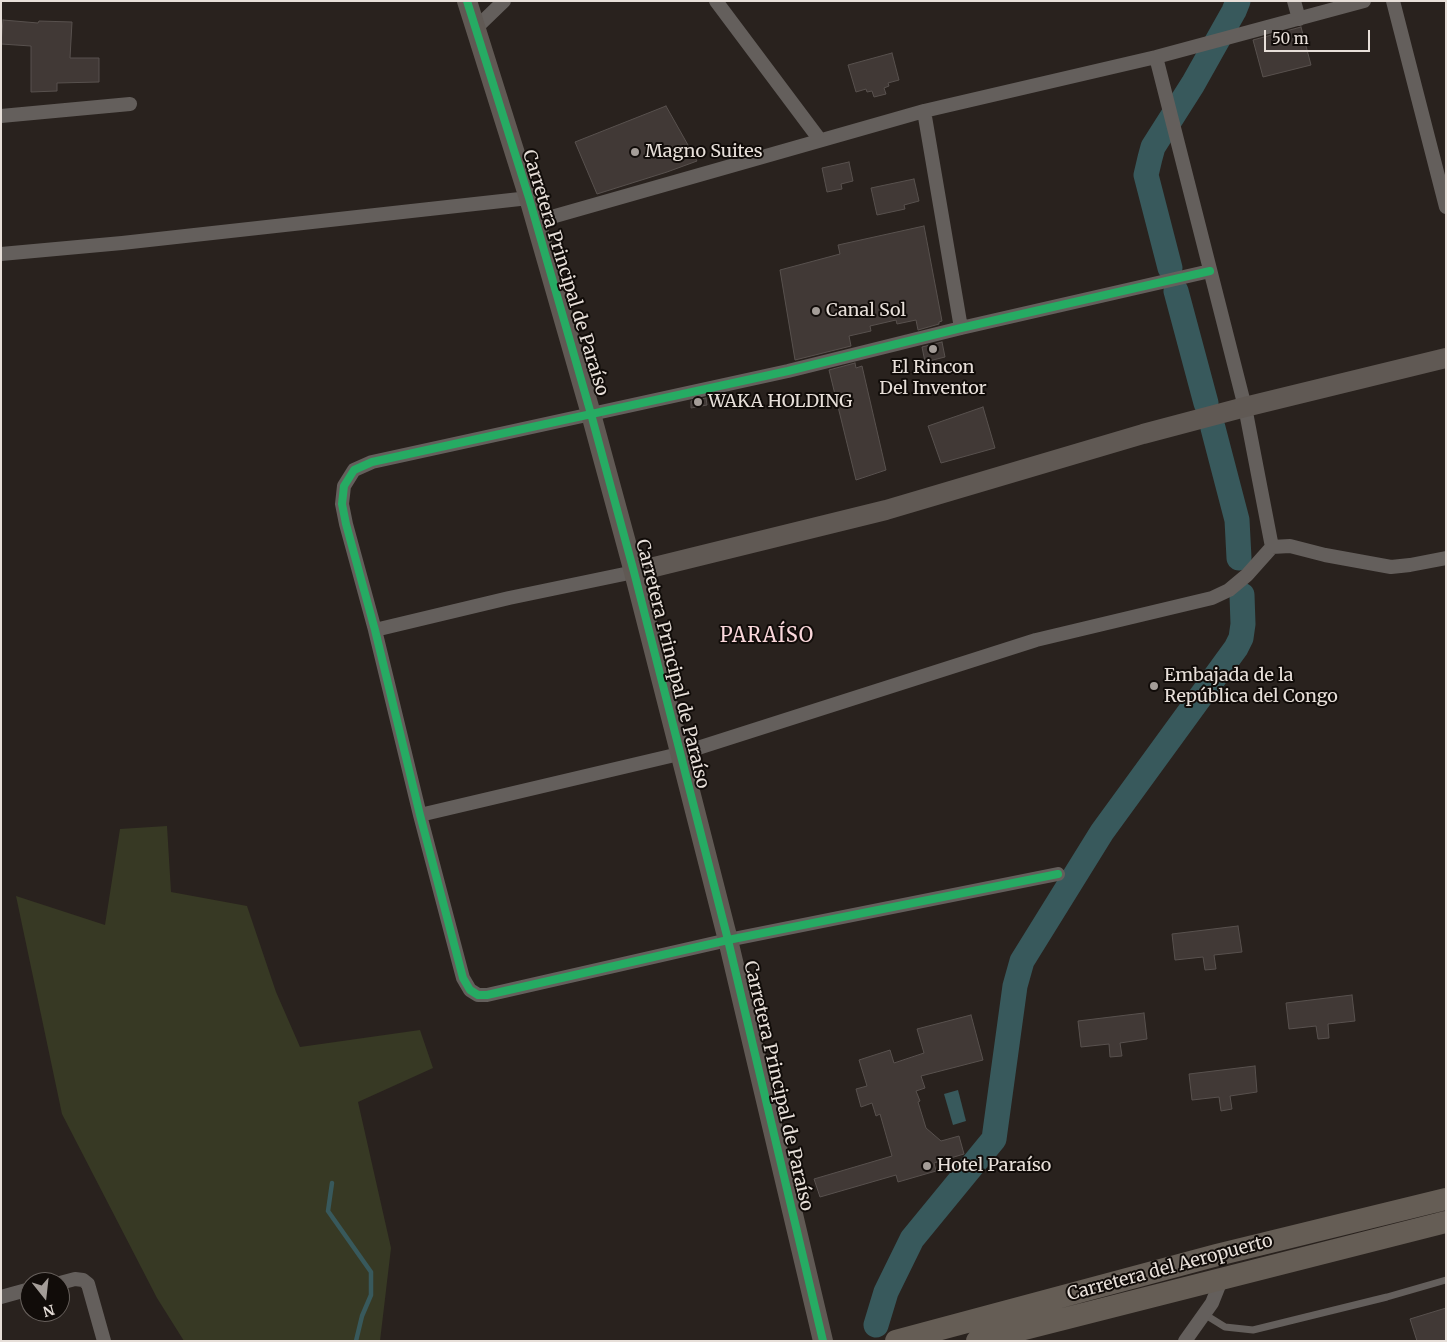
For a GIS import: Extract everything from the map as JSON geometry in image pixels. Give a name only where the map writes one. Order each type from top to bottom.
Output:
[{"type":"main road","name":"Carretera del Aeropuerto","points":[[896,1341],[1217,1255],[1446,1199]]},
{"type":"main road","name":"Carretera del Aeropuerto","points":[[977,1341],[1446,1222]]},
{"type":"street","name":"Carretera Principal de Paraíso","points":[[467,1],[529,198],[534,222],[592,414],[634,572],[728,940],[823,1341]]},
{"type":"street","points":[[475,29],[504,1]]},
{"type":"street","points":[[716,1],[820,140]]},
{"type":"street","points":[[1294,1],[1299,19]]},
{"type":"street","points":[[534,222],[924,111],[1156,57],[1364,1]]},
{"type":"street","points":[[1393,1],[1445,201]]},
{"type":"street","points":[[1156,57],[1245,406],[1272,547]]},
{"type":"street","points":[[1,116],[130,104]]},
{"type":"street","points":[[924,111],[961,328]]},
{"type":"street","points":[[1,254],[122,243],[529,198]]},
{"type":"street","points":[[1058,874],[728,940],[487,995],[478,995],[470,990],[463,978],[420,814],[376,630],[342,504],[344,486],[354,470],[372,462],[788,370],[1210,271]]},
{"type":"street","points":[[376,630],[634,572],[886,510],[1245,406],[1446,358]]},
{"type":"street","points":[[420,814],[680,754],[1036,640],[1212,598],[1229,590],[1241,580],[1272,547],[1290,546],[1325,555],[1390,567],[1446,558]]},
{"type":"street","points":[[1185,1341],[1212,1303],[1222,1278]]},
{"type":"street","points":[[70,1280],[84,1280],[88,1284],[104,1341]]},
{"type":"street","points":[[1,1297],[20,1292]]},
{"type":"lane","points":[[1204,1314],[1225,1327],[1253,1330],[1387,1297],[1446,1280]]},
{"type":"green space","points":[[167,826],[171,892],[247,906],[276,992],[300,1047],[420,1030],[433,1068],[358,1102],[391,1248],[380,1341],[184,1341],[157,1298],[62,1114],[16,896],[105,925],[120,829]]},
{"type":"water","points":[[958,1090],[966,1121],[953,1125],[944,1094]]},
{"type":"building","points":[[3,20],[38,23],[39,21],[72,22],[70,58],[99,58],[99,82],[57,83],[57,91],[31,92],[31,46],[1,44]]},
{"type":"building","points":[[1301,27],[1311,65],[1263,77],[1253,40]]},
{"type":"building","points":[[892,53],[899,80],[888,83],[889,86],[884,88],[886,94],[874,97],[872,91],[867,92],[866,89],[856,92],[848,65]]},
{"type":"building","name":"Magno Suites","points":[[666,106],[697,161],[597,194],[575,142]]},
{"type":"building","points":[[849,162],[853,181],[841,184],[842,189],[827,192],[822,168]]},
{"type":"building","points":[[914,179],[919,201],[904,205],[905,209],[877,215],[871,188]]},
{"type":"building","points":[[924,226],[942,321],[939,324],[918,330],[916,320],[897,324],[896,320],[870,326],[871,331],[849,336],[851,346],[795,360],[780,270],[840,254],[838,245]]},
{"type":"building","name":"El Rincon Del Inventor","points":[[942,342],[945,357],[925,362],[922,347]]},
{"type":"building","points":[[855,363],[856,368],[862,366],[886,470],[856,480],[829,370]]},
{"type":"building","name":"WAKA HOLDING","points":[[706,398],[707,405],[691,408],[691,401]]},
{"type":"building","points":[[983,407],[995,448],[941,463],[928,426]]},
{"type":"building","points":[[1238,926],[1242,952],[1214,955],[1216,969],[1205,970],[1203,957],[1175,960],[1172,934]]},
{"type":"building","points":[[1352,995],[1355,1021],[1328,1024],[1329,1038],[1318,1039],[1316,1026],[1289,1029],[1286,1003]]},
{"type":"building","points":[[1144,1013],[1147,1039],[1120,1043],[1122,1056],[1110,1057],[1109,1044],[1081,1047],[1078,1021]]},
{"type":"building","points":[[971,1015],[983,1060],[921,1076],[925,1088],[916,1091],[926,1128],[941,1141],[959,1136],[964,1154],[934,1163],[936,1171],[898,1182],[896,1175],[820,1197],[814,1179],[892,1156],[880,1114],[876,1116],[872,1103],[861,1107],[856,1089],[867,1086],[859,1060],[890,1050],[894,1063],[924,1053],[917,1029]]},
{"type":"building","points":[[1255,1066],[1257,1092],[1230,1096],[1232,1109],[1221,1111],[1219,1097],[1192,1100],[1189,1074]]},
{"type":"building","points":[[1446,1308],[1446,1341],[1417,1341],[1410,1319]]},
{"type":"waterway","points":[[1170,268],[1146,175],[1150,158],[1153,147],[1193,84],[1238,1]]},
{"type":"waterway","points":[[1176,291],[1206,403]]},
{"type":"waterway","points":[[1213,428],[1237,520],[1239,558]]},
{"type":"waterway","points":[[876,1325],[886,1292],[912,1239],[994,1139],[1015,986],[1022,961],[1102,832],[1236,648],[1241,638],[1243,624],[1242,595]]},
{"type":"waterway","points":[[332,1183],[328,1211],[371,1272],[371,1295],[362,1316],[356,1341]]},
{"type":"cycle path","points":[[467,1],[529,198],[634,572],[728,940],[823,1341]]},
{"type":"cycle path","points":[[1058,874],[728,940],[487,995],[478,995],[470,990],[463,978],[420,815],[375,630],[346,524],[342,504],[344,486],[354,470],[372,462],[788,371],[961,328],[1210,271]]},
{"type":"place","name":"Magno Suites","points":[[635,152]]},
{"type":"place","name":"Canal Sol","points":[[816,311]]},
{"type":"place","name":"El Rincon Del Inventor","points":[[933,349]]},
{"type":"place","name":"WAKA HOLDING","points":[[698,402]]},
{"type":"place","name":"Embajada de la República del Congo","points":[[1154,686]]},
{"type":"place","name":"Hotel Paraíso","points":[[927,1166]]},
{"type":"district","name":"PARAÍSO","points":[[767,636]]}]
